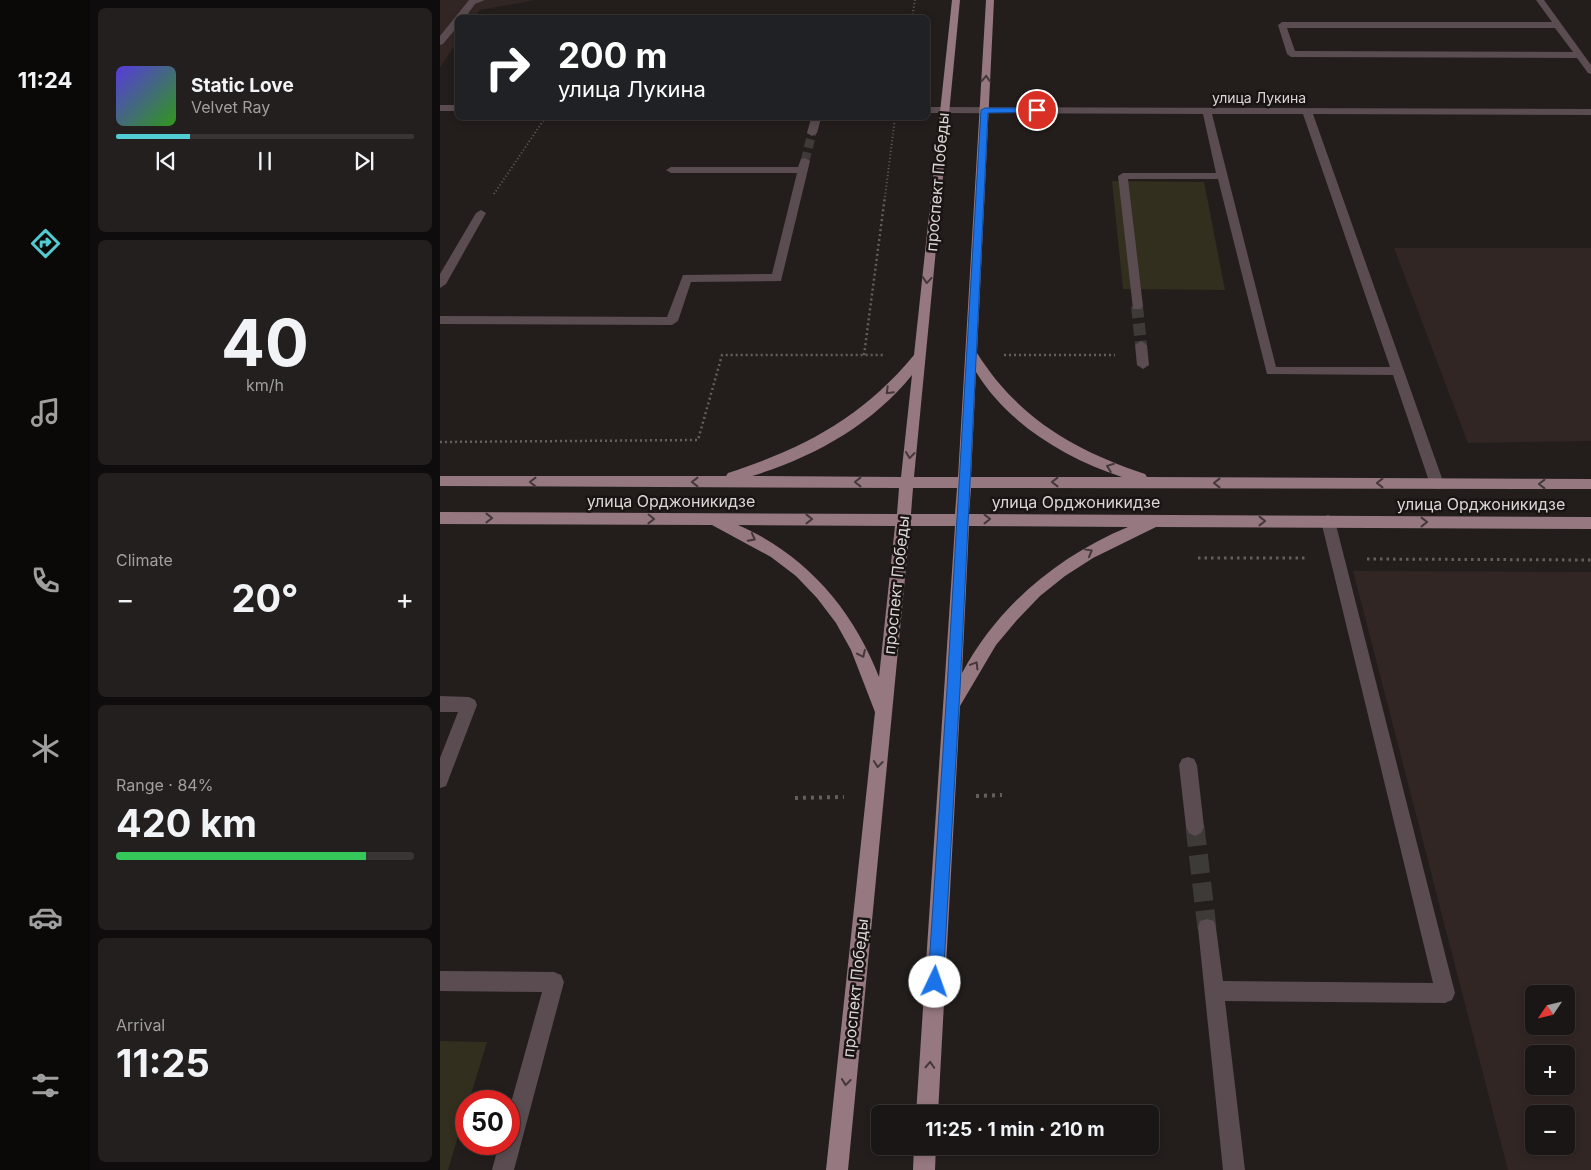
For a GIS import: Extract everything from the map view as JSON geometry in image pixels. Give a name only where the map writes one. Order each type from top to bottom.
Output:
[{"type":"main road","name":"проспект Победы","points":[[837,1170],[921,354],[943,110],[956,0]]},
{"type":"main road","points":[[928,1105],[965,482],[990,0]]},
{"type":"main road","points":[[715,482],[780,461],[822,441],[845,427],[884,397],[921,354]]},
{"type":"main road","points":[[972,355],[990,383],[1006,401],[1024,418],[1046,434],[1097,462],[1156,482]]},
{"type":"main road","name":"улица Орджоникидзе","points":[[440,481],[1591,484]]},
{"type":"main road","name":"улица Орджоникидзе","points":[[440,518],[1591,522]]},
{"type":"main road","points":[[708,519],[736,529],[786,559],[829,600],[847,624],[862,652],[874,682],[883,716]]},
{"type":"main road","points":[[952,708],[985,648],[1005,621],[1027,597],[1051,576],[1077,558],[1104,543],[1161,520]]},
{"type":"main road","points":[[924,1170],[925,1155]]},
{"type":"street","points":[[462,15],[472,2],[481,0]]},
{"type":"street","points":[[1540,0],[1591,71]]},
{"type":"street","points":[[440,42],[455,24]]},
{"type":"street","points":[[1557,25],[1282,25],[1291,54],[1579,54]]},
{"type":"street","points":[[440,108],[455,108]]},
{"type":"street","name":"улица Лукина","points":[[930,110],[1591,112]]},
{"type":"street","points":[[1207,111],[1271,371],[1398,371]]},
{"type":"street","points":[[1307,112],[1437,484]]},
{"type":"street","points":[[812,132],[815,120]]},
{"type":"street","points":[[440,320],[672,321],[687,278],[777,278],[804,166],[671,170]]},
{"type":"street","points":[[1137,306],[1123,176],[1222,176]]},
{"type":"street","points":[[440,284],[481,213]]},
{"type":"street","points":[[1141,345],[1143,365]]},
{"type":"street","points":[[1214,992],[1445,993],[1328,521]]},
{"type":"street","points":[[440,704],[469,705],[440,780]]},
{"type":"street","points":[[1188,765],[1195,827]]},
{"type":"street","points":[[1206,928],[1234,1170]]},
{"type":"street","points":[[440,981],[554,982],[502,1170]]},
{"type":"path","points":[[912,15],[915,0]]},
{"type":"path","points":[[481,213],[544,120]]},
{"type":"path","points":[[864,355],[895,120]]},
{"type":"path","points":[[440,442],[698,440],[722,355]]},
{"type":"path","points":[[1198,558],[1591,560]]},
{"type":"shaded area","points":[[440,0],[535,0],[480,10],[476,15],[455,15],[455,45],[440,67]]},
{"type":"shaded area","points":[[1112,181],[1204,182],[1225,290],[1123,289]]},
{"type":"shaded area","points":[[1394,248],[1591,248],[1591,441],[1468,443]]},
{"type":"shaded area","points":[[1353,571],[1591,572],[1591,1170],[1508,1170]]},
{"type":"shaded area","points":[[440,1041],[487,1042],[472,1090],[455,1090],[455,1147],[448,1170],[440,1170]]},
{"type":"tunnel","points":[[805,161],[812,133]]},
{"type":"tunnel","points":[[1137,306],[1141,345]]},
{"type":"tunnel","points":[[1195,827],[1207,928]]},
{"type":"route","points":[[935,982],[954,689],[985,110],[1037,110]]}]
